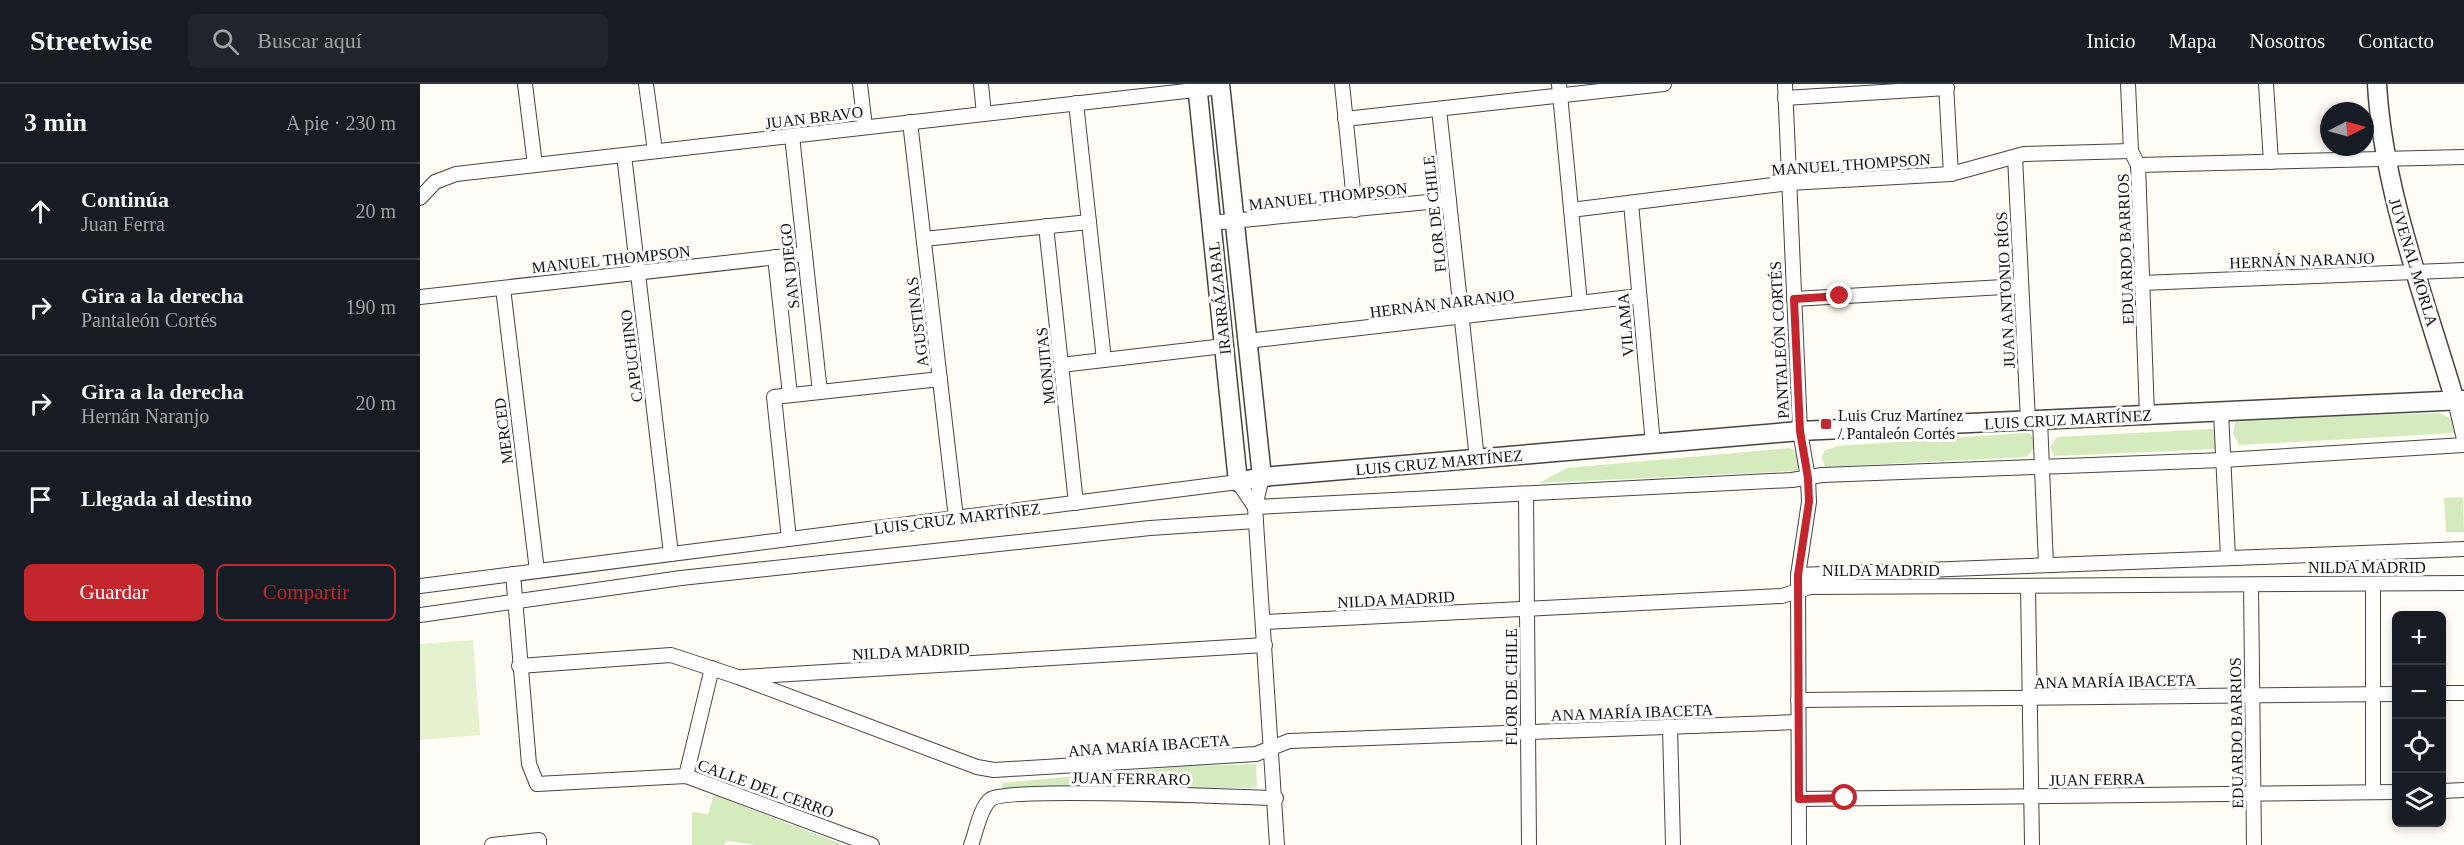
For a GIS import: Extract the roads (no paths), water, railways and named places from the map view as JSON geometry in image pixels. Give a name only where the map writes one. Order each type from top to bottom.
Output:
[{"type":"street","points":[[525,84],[535,165]]},
{"type":"street","points":[[646,84],[655,151]]},
{"type":"street","points":[[860,84],[865,127]]},
{"type":"street","points":[[981,84],[984,114]]},
{"type":"street","points":[[1342,84],[1355,210]]},
{"type":"street","points":[[1346,119],[1438,109],[1559,90],[1664,84]]},
{"type":"street","name":"EDUARDO BARRIOS","points":[[2128,84],[2131,152],[2138,165],[2147,415]]},
{"type":"street","points":[[2266,84],[2271,162]]},
{"type":"street","name":"JUVENAL MORLA","points":[[2377,84],[2385,160],[2417,272],[2460,401],[2464,438]]},
{"type":"street","name":"JUAN BRAVO","points":[[420,198],[435,182],[448,175],[1221,86]]},
{"type":"street","name":"IRARRÁZABAL","points":[[1221,86],[1262,477],[1256,514],[1276,798],[1277,845]]},
{"type":"street","points":[[1785,91],[1947,86],[1951,174]]},
{"type":"street","name":"IRARRÁZABAL","points":[[1197,87],[1238,482],[1256,514]]},
{"type":"street","points":[[1559,90],[1580,303]]},
{"type":"street","name":"PANTALEÓN CORTÉS","points":[[1785,91],[1800,431],[1808,478],[1807,526],[1798,575],[1799,845]]},
{"type":"street","points":[[1076,104],[1104,360]]},
{"type":"street","name":"FLOR DE CHILE","points":[[1438,109],[1477,459]]},
{"type":"street","name":"AGUSTINAS","points":[[910,122],[957,518]]},
{"type":"street","name":"SAN DIEGO","points":[[792,136],[820,392]]},
{"type":"street","name":"MANUEL THOMPSON","points":[[1571,210],[1789,183],[1951,174],[2033,154],[2131,152]]},
{"type":"street","name":"CAPUCHINO","points":[[624,155],[670,554]]},
{"type":"street","name":"JUAN ANTONIO RÍOS","points":[[2015,157],[2021,286],[2034,421],[2042,466],[2046,565]]},
{"type":"street","points":[[2138,165],[2464,157]]},
{"type":"street","name":"MANUEL THOMPSON","points":[[1211,223],[1449,201]]},
{"type":"street","name":"VILAMA","points":[[1631,203],[1653,444]]},
{"type":"street","points":[[924,239],[1089,222]]},
{"type":"street","name":"MONJITAS","points":[[1046,226],[1076,503]]},
{"type":"street","name":"MANUEL THOMPSON","points":[[420,297],[805,254]]},
{"type":"street","name":"SAN DIEGO","points":[[775,257],[790,396]]},
{"type":"street","name":"HERNÁN NARANJO","points":[[2142,283],[2464,270]]},
{"type":"street","points":[[1794,299],[2021,286]]},
{"type":"street","name":"MERCED","points":[[503,288],[537,571]]},
{"type":"street","name":"HERNÁN NARANJO","points":[[1247,341],[1639,296]]},
{"type":"street","points":[[1061,365],[1224,346]]},
{"type":"street","points":[[789,539],[774,397],[940,379]]},
{"type":"street","name":"LUIS CRUZ MARTÍNEZ","points":[[420,586],[1076,503],[1262,477],[1800,431],[2460,401]]},
{"type":"street","points":[[2221,412],[2228,558]]},
{"type":"street","name":"LUIS CRUZ MARTÍNEZ","points":[[420,615],[681,578],[1150,528],[1256,514],[1526,494],[1808,478],[1822,475],[2223,460],[2464,445]]},
{"type":"street","name":"FLOR DE CHILE","points":[[1526,494],[1529,845]]},
{"type":"street","name":"NILDA MADRID","points":[[1798,575],[2464,549]]},
{"type":"street","points":[[513,574],[519,666]]},
{"type":"street","name":"NILDA MADRID","points":[[1264,622],[1782,596],[1810,587],[2464,583]]},
{"type":"street","points":[[2373,584],[2373,792]]},
{"type":"street","name":"EDUARDO BARRIOS","points":[[2251,585],[2254,845]]},
{"type":"street","points":[[2028,586],[2032,845]]},
{"type":"street","name":"NILDA MADRID","points":[[738,677],[1265,645]]},
{"type":"street","name":"ANA MARÍA IBACETA","points":[[519,666],[671,655],[738,677],[977,766],[994,770],[1256,754],[1289,741],[1798,722]]},
{"type":"street","name":"CALLE DEL CERRO","points":[[519,666],[529,764],[537,784],[686,776],[872,845]]},
{"type":"street","points":[[686,776],[712,668]]},
{"type":"street","points":[[2446,693],[2464,693]]},
{"type":"street","name":"ANA MARÍA IBACETA","points":[[1798,700],[2392,694]]},
{"type":"street","points":[[1670,727],[1673,845]]},
{"type":"street","points":[[2446,791],[2464,790]]},
{"type":"street","name":"JUAN FERRA","points":[[1799,799],[2392,792]]},
{"type":"street","name":"JUAN FERRARO","points":[[971,845],[987,803],[999,796],[1044,794],[1276,798]]},
{"type":"street","points":[[492,845],[539,842]]},
{"type":"place","name":"Luis Cruz Martínez / Pantaleón Cortés","points":[[1826,424]]}]
